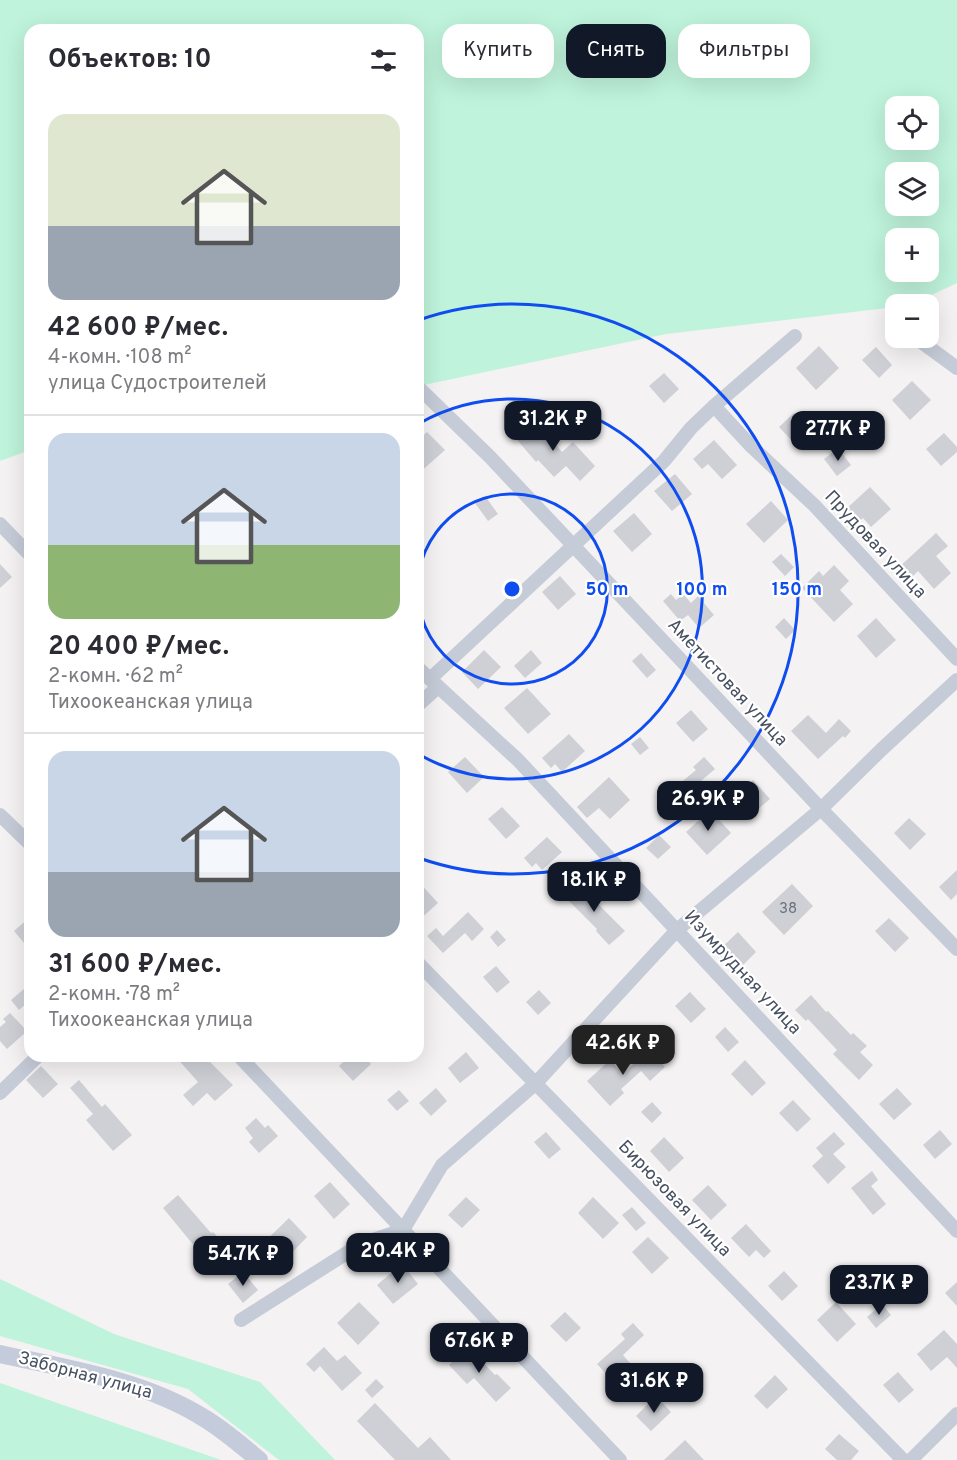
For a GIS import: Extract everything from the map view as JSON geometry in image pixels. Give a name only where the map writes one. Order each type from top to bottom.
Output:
[{"type":"street","points":[[424,697],[434,683],[573,546],[664,461],[691,428],[795,336]]},
{"type":"street","points":[[930,348],[957,368]]},
{"type":"street","name":"Аметистовая улица","points":[[424,393],[490,457],[821,809],[957,949]]},
{"type":"street","name":"Прудовая улица","points":[[714,406],[751,446],[814,505],[957,659]]},
{"type":"street","points":[[0,524],[24,549]]},
{"type":"street","name":"Изумрудная улица","points":[[424,674],[518,760],[957,1231]]},
{"type":"street","points":[[241,1320],[362,1244],[403,1230],[442,1165],[536,1083],[677,930],[821,809],[957,680]]},
{"type":"street","points":[[0,815],[24,838]]},
{"type":"street","name":"Бирюзовая улица","points":[[424,969],[903,1460]]},
{"type":"street","points":[[0,1093],[32,1062]]},
{"type":"street","points":[[245,1062],[620,1460]]},
{"type":"street","name":"Заборная улица","points":[[0,1354],[100,1376],[145,1389],[205,1418],[259,1460]]},
{"type":"street","points":[[911,1460],[957,1414]]},
{"type":"green space","points":[[0,0],[957,0],[957,283],[933,294],[885,294],[885,308],[666,334],[424,385],[424,24],[24,24],[24,452],[0,461]]},
{"type":"green space","points":[[0,1279],[114,1334],[260,1382],[335,1460],[279,1460],[188,1389],[0,1336]]},
{"type":"green space","points":[[0,1383],[221,1460],[0,1460]]},
{"type":"building","points":[[819,346],[839,368],[816,390],[796,368]]},
{"type":"building","points":[[876,347],[892,365],[879,378],[862,360]]},
{"type":"building","points":[[664,373],[679,389],[664,403],[649,386]]},
{"type":"building","points":[[912,381],[931,400],[910,420],[892,400]]},
{"type":"building","points":[[794,413],[812,433],[797,446],[779,427]]},
{"type":"building","points":[[533,418],[562,452],[573,442],[595,466],[580,481],[566,466],[554,477],[538,460],[536,462],[513,435]]},
{"type":"building","points":[[872,422],[879,430],[868,440],[860,432]]},
{"type":"building","points":[[427,432],[445,450],[424,469],[424,435]]},
{"type":"building","points":[[944,433],[957,447],[957,452],[941,466],[926,449]]},
{"type":"building","points":[[714,440],[737,465],[722,479],[708,464],[702,469],[693,459]]},
{"type":"building","points":[[838,448],[851,465],[837,476],[824,459]]},
{"type":"building","points":[[675,474],[692,494],[672,511],[654,491]]},
{"type":"building","points":[[870,487],[891,509],[871,527],[863,518],[858,523],[845,510]]},
{"type":"building","points":[[485,496],[498,514],[488,521],[475,503]]},
{"type":"building","points":[[771,501],[788,520],[764,543],[746,524]]},
{"type":"building","points":[[634,513],[652,534],[632,552],[613,531]]},
{"type":"building","points":[[936,533],[948,546],[936,556],[951,573],[934,589],[918,571],[908,581],[897,569]]},
{"type":"building","points":[[781,554],[794,567],[785,576],[772,562]]},
{"type":"building","points":[[0,564],[12,577],[0,588]]},
{"type":"building","points":[[834,565],[849,581],[840,590],[853,604],[834,622],[802,588],[819,571],[823,576]]},
{"type":"building","points":[[560,576],[576,594],[558,610],[542,592]]},
{"type":"building","points":[[671,594],[676,600],[683,594],[691,603],[698,596],[714,615],[699,628],[688,615],[680,621],[663,601]]},
{"type":"building","points":[[784,618],[795,630],[786,639],[775,627]]},
{"type":"building","points":[[876,618],[896,640],[876,658],[857,636]]},
{"type":"building","points":[[484,650],[501,667],[478,689],[462,672]]},
{"type":"building","points":[[531,650],[542,663],[525,678],[514,666]]},
{"type":"building","points":[[641,653],[656,670],[647,678],[632,661]]},
{"type":"building","points":[[527,688],[551,714],[528,734],[504,708]]},
{"type":"building","points":[[691,710],[708,729],[693,742],[676,723]]},
{"type":"building","points":[[808,715],[826,733],[839,719],[851,731],[818,759],[791,731]]},
{"type":"building","points":[[569,734],[585,751],[562,772],[555,764],[551,768],[542,758]]},
{"type":"building","points":[[640,737],[649,748],[640,755],[631,744]]},
{"type":"building","points":[[465,757],[484,777],[467,793],[448,772]]},
{"type":"building","points":[[704,757],[715,769],[695,786],[703,795],[695,802],[679,784],[696,770],[693,767]]},
{"type":"building","points":[[609,777],[630,800],[610,819],[599,808],[587,818],[577,807]]},
{"type":"building","points":[[753,780],[770,799],[751,815],[746,810],[743,813],[731,799]]},
{"type":"building","points":[[502,807],[520,826],[506,839],[488,819]]},
{"type":"building","points":[[710,810],[731,833],[707,855],[686,832]]},
{"type":"building","points":[[909,818],[926,834],[910,850],[894,833]]},
{"type":"building","points":[[659,835],[671,847],[658,859],[646,848]]},
{"type":"building","points":[[547,837],[562,852],[542,870],[536,863],[532,867],[524,858]]},
{"type":"building","points":[[957,870],[957,894],[951,900],[939,887]]},
{"type":"building","points":[[575,881],[625,931],[609,945],[596,931],[597,929],[562,894]]},
{"type":"building","points":[[792,884],[813,906],[784,935],[762,912]]},
{"type":"building","points":[[424,888],[438,903],[424,916]]},
{"type":"building","points":[[468,912],[484,929],[472,941],[465,933],[443,953],[427,936],[436,928],[443,936]]},
{"type":"building","points":[[889,918],[909,938],[895,952],[875,931]]},
{"type":"building","points":[[24,922],[24,943],[14,931]]},
{"type":"building","points":[[497,930],[506,940],[498,947],[490,937]]},
{"type":"building","points":[[738,932],[756,952],[741,967],[729,954],[723,959],[717,952]]},
{"type":"building","points":[[496,966],[510,982],[497,993],[483,977]]},
{"type":"building","points":[[24,989],[24,1005],[19,1010],[11,1000]]},
{"type":"building","points":[[539,990],[551,1003],[538,1015],[526,1002]]},
{"type":"building","points":[[690,992],[706,1009],[691,1023],[675,1006]]},
{"type":"building","points":[[811,995],[851,1035],[853,1033],[867,1046],[860,1052],[873,1065],[859,1080],[833,1054],[837,1050],[808,1019],[806,1021],[795,1010]]},
{"type":"building","points":[[10,1013],[24,1028],[24,1034],[7,1049],[0,1041],[0,1027],[6,1022],[3,1019]]},
{"type":"building","points":[[725,1027],[739,1042],[728,1052],[715,1037]]},
{"type":"building","points":[[649,1049],[665,1067],[650,1081],[641,1071],[621,1089],[624,1093],[610,1106],[587,1081],[610,1060],[623,1074]]},
{"type":"building","points":[[466,1052],[479,1068],[460,1083],[448,1068]]},
{"type":"building","points":[[745,1060],[766,1083],[752,1096],[731,1074]]},
{"type":"building","points":[[180,1062],[210,1062],[233,1085],[215,1101],[207,1093],[193,1106],[183,1095],[198,1082]]},
{"type":"building","points":[[343,1062],[369,1062],[371,1064],[353,1081],[339,1066]]},
{"type":"building","points":[[41,1066],[58,1084],[43,1098],[26,1080]]},
{"type":"building","points":[[79,1080],[102,1107],[105,1104],[132,1135],[113,1151],[86,1120],[93,1114],[70,1088]]},
{"type":"building","points":[[436,1088],[447,1101],[431,1116],[419,1103]]},
{"type":"building","points":[[897,1088],[912,1104],[894,1120],[879,1104]]},
{"type":"building","points":[[399,1090],[409,1101],[397,1111],[387,1100]]},
{"type":"building","points":[[793,1100],[811,1119],[797,1132],[779,1113]]},
{"type":"building","points":[[652,1102],[662,1113],[652,1123],[641,1112]]},
{"type":"building","points":[[256,1118],[265,1128],[268,1125],[278,1136],[259,1153],[249,1142],[253,1138],[245,1128]]},
{"type":"building","points":[[940,1130],[952,1144],[935,1159],[923,1145]]},
{"type":"building","points":[[546,1132],[561,1149],[549,1159],[534,1142]]},
{"type":"building","points":[[834,1132],[845,1144],[833,1154],[846,1167],[828,1184],[812,1166],[823,1156],[816,1148]]},
{"type":"building","points":[[664,1137],[684,1158],[669,1172],[650,1151]]},
{"type":"building","points":[[872,1171],[878,1180],[871,1186],[886,1204],[873,1215],[851,1188]]},
{"type":"building","points":[[330,1182],[350,1204],[334,1219],[314,1196]]},
{"type":"building","points":[[708,1185],[727,1205],[711,1220],[692,1200]]},
{"type":"building","points":[[178,1195],[211,1233],[213,1232],[229,1249],[209,1267],[193,1251],[196,1248],[163,1208]]},
{"type":"building","points":[[466,1197],[480,1210],[462,1228],[448,1215]]},
{"type":"building","points":[[593,1197],[619,1223],[603,1239],[578,1213]]},
{"type":"building","points":[[632,1207],[646,1223],[636,1231],[622,1215]]},
{"type":"building","points":[[289,1218],[307,1237],[276,1269],[257,1249]]},
{"type":"building","points":[[746,1224],[771,1251],[764,1258],[756,1250],[749,1257],[731,1238]]},
{"type":"building","points":[[648,1237],[669,1258],[652,1274],[632,1252]]},
{"type":"building","points":[[402,1264],[418,1284],[393,1304],[377,1285]]},
{"type":"building","points":[[784,1271],[798,1286],[782,1301],[768,1286]]},
{"type":"building","points":[[243,1272],[258,1290],[243,1303],[228,1284]]},
{"type":"building","points":[[957,1282],[957,1306],[945,1293]]},
{"type":"building","points":[[359,1302],[380,1323],[358,1345],[337,1323]]},
{"type":"building","points":[[836,1302],[856,1324],[837,1342],[817,1320]]},
{"type":"building","points":[[882,1304],[891,1315],[876,1328],[867,1317]]},
{"type":"building","points":[[565,1312],[581,1328],[566,1342],[550,1326]]},
{"type":"building","points":[[633,1323],[644,1335],[623,1355],[636,1370],[617,1386],[597,1364],[625,1339],[621,1334]]},
{"type":"building","points":[[944,1330],[957,1344],[957,1368],[947,1357],[931,1371],[917,1354]]},
{"type":"building","points":[[324,1347],[337,1361],[345,1355],[362,1373],[342,1391],[320,1366],[314,1372],[306,1364]]},
{"type":"building","points":[[468,1347],[511,1388],[496,1402],[474,1378],[467,1384],[449,1365]]},
{"type":"building","points":[[898,1372],[914,1390],[899,1403],[883,1385]]},
{"type":"building","points":[[775,1375],[788,1389],[767,1409],[754,1396]]},
{"type":"building","points":[[376,1379],[384,1387],[372,1398],[365,1390]]},
{"type":"building","points":[[656,1396],[671,1412],[651,1431],[636,1416]]},
{"type":"building","points":[[375,1403],[418,1448],[430,1437],[451,1460],[395,1460],[357,1421]]},
{"type":"building","points":[[839,1434],[859,1451],[851,1460],[837,1460],[825,1449]]},
{"type":"building","points":[[685,1440],[704,1460],[664,1460]]}]
